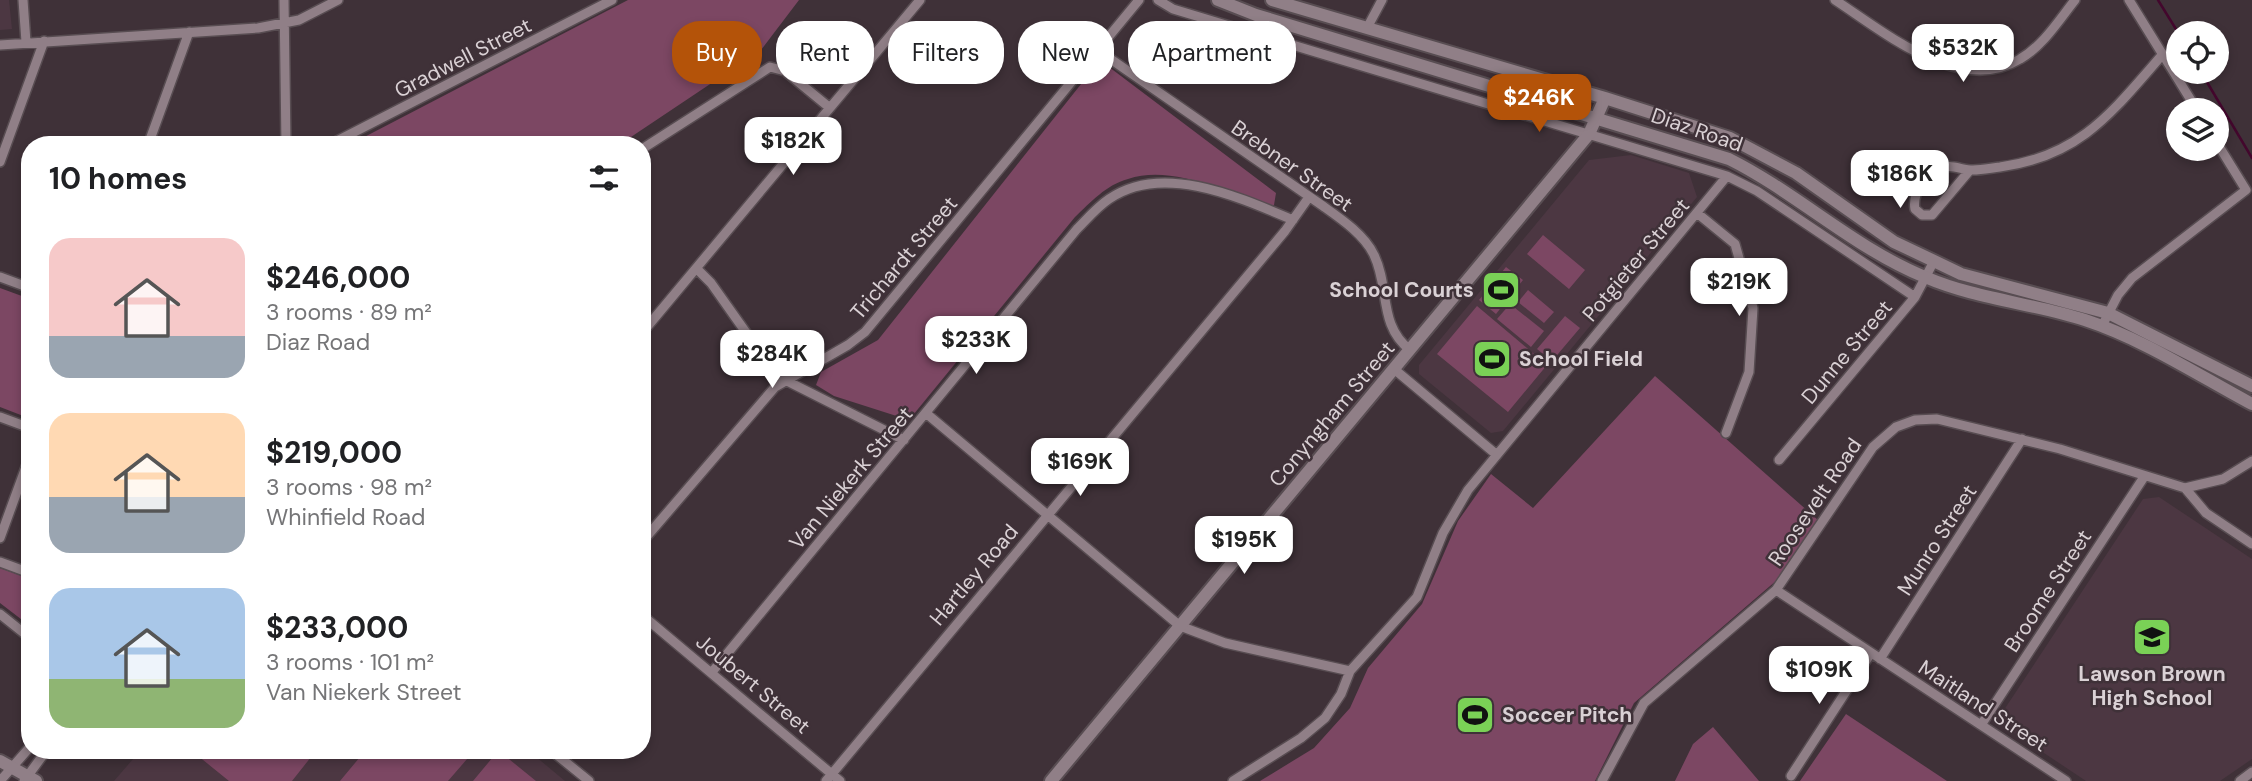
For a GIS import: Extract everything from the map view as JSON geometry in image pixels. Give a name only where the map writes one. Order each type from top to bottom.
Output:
[{"type":"street","points":[[23,0],[26,42]]},
{"type":"street","points":[[284,0],[286,136]]},
{"type":"street","points":[[0,45],[284,24],[338,0]]},
{"type":"street","name":"Gradwell Street","points":[[347,136],[612,0]]},
{"type":"street","points":[[651,323],[920,0]]},
{"type":"street","name":"Trichardt Street","points":[[1114,32],[1139,0]]},
{"type":"street","name":"Diaz Road","points":[[1158,0],[1173,9],[1727,176],[1757,191],[1915,297]]},
{"type":"street","name":"Diaz Road","points":[[1218,0],[1256,15],[1729,159],[1769,181],[1882,256],[1926,278],[2102,326],[2252,404]]},
{"type":"street","name":"Diaz Road","points":[[1272,0],[1712,132],[1749,147],[1796,173],[1894,242],[1961,274],[2108,313],[2252,386]]},
{"type":"street","points":[[1367,28],[1382,0]]},
{"type":"street","points":[[1835,0],[1932,58],[1954,67],[1982,71],[2022,59],[2041,41],[2075,0]]},
{"type":"street","points":[[2129,0],[2190,98]]},
{"type":"street","points":[[151,136],[189,32]]},
{"type":"street","points":[[0,162],[44,41]]},
{"type":"street","points":[[1970,170],[1932,215],[1922,215],[1915,209],[1916,195],[1933,171],[1954,166],[1970,170],[2032,161],[2083,138],[2116,108],[2163,54]]},
{"type":"street","name":"Brebner Street","points":[[1114,61],[1337,216],[1373,252],[1390,325],[1395,337],[1410,350]]},
{"type":"street","points":[[651,143],[771,67],[785,71],[830,108]]},
{"type":"street","name":"Trichardt Street","points":[[651,532],[768,395],[785,380],[848,345],[865,332],[1072,84]]},
{"type":"street","name":"Conyngham Street","points":[[1051,781],[1589,134],[1605,98]]},
{"type":"street","points":[[2102,326],[2132,278],[2246,190],[2228,161]]},
{"type":"street","name":"Potgieter Street","points":[[1233,781],[1314,729],[1334,706],[1350,671],[1411,606],[1450,518],[1468,490],[1727,176]]},
{"type":"street","name":"Van Niekerk Street","points":[[712,672],[1077,229],[1107,200],[1119,192],[1156,181],[1185,183],[1293,220]]},
{"type":"street","name":"Hartley Road","points":[[829,778],[1293,220],[1309,197]]},
{"type":"street","points":[[1697,213],[1735,244],[1753,308],[1749,372],[1727,433]]},
{"type":"street","name":"Dunne Street","points":[[1779,460],[1915,297],[1934,261]]},
{"type":"street","points":[[697,269],[711,283],[774,372],[904,439]]},
{"type":"street","points":[[0,277],[21,285]]},
{"type":"street","points":[[1394,369],[1497,455]]},
{"type":"street","points":[[927,414],[1045,516],[1180,626],[1225,643],[1350,671]]},
{"type":"street","points":[[0,417],[21,425]]},
{"type":"street","name":"Roosevelt Road","points":[[1602,781],[1644,703],[1776,590],[1873,447],[1887,432],[1906,422],[1925,418],[2022,439],[2185,488],[2223,479],[2252,461]]},
{"type":"street","name":"Munro Street","points":[[1791,776],[1876,656],[2022,439]]},
{"type":"street","name":"Broome Street","points":[[1981,724],[2144,477]]},
{"type":"street","points":[[0,538],[21,481]]},
{"type":"street","points":[[2185,488],[2206,513],[2252,544]]},
{"type":"street","points":[[0,562],[21,570]]},
{"type":"street","name":"Maitland Street","points":[[1776,590],[2066,781]]},
{"type":"street","points":[[0,614],[21,631]]},
{"type":"street","name":"Joubert Street","points":[[651,622],[712,672],[829,778],[840,781]]},
{"type":"street","points":[[0,780],[5,764],[21,753]]},
{"type":"street","points":[[5,764],[29,779],[41,759]]},
{"type":"street","points":[[562,759],[589,781]]},
{"type":"street","points":[[2240,781],[2252,772]]},
{"type":"shaded area","points":[[0,0],[9,0],[12,29],[0,30]]},
{"type":"shaded area","points":[[628,0],[799,0],[783,21],[776,21],[776,30],[762,49],[762,21],[672,21],[672,84],[710,84],[632,136],[366,136]]},
{"type":"shaded area","points":[[1114,71],[1128,84],[1276,193],[1274,205],[1271,206],[1200,182],[1163,175],[1145,175],[1113,185],[1075,217],[909,420],[834,396],[816,385],[821,372],[878,340],[1081,84],[1114,84]]},
{"type":"shaded area","points":[[1631,155],[1689,173],[1697,197],[1503,431],[1491,433],[1419,374],[1419,365],[1589,160]]},
{"type":"shaded area","points":[[1543,235],[1585,270],[1569,289],[1527,254]]},
{"type":"shaded area","name":"School Courts","points":[[1506,267],[1523,280],[1496,314],[1479,300]]},
{"type":"shaded area","points":[[0,288],[21,296],[21,415],[0,407]]},
{"type":"shaded area","name":"School Courts","points":[[1528,290],[1554,312],[1544,323],[1518,302]]},
{"type":"shaded area","name":"School Courts","points":[[1510,304],[1544,331],[1531,347],[1497,319]]},
{"type":"shaded area","name":"School Field","points":[[1477,306],[1547,365],[1508,412],[1437,354]]},
{"type":"shaded area","points":[[1565,316],[1580,328],[1552,361],[1537,349]]},
{"type":"shaded area","points":[[1655,376],[1818,520],[1777,580],[1634,703],[1595,781],[1260,781],[1314,748],[1350,708],[1368,668],[1422,604],[1458,521],[1491,474],[1533,508]]},
{"type":"shaded area","name":"Lawson Brown High School","points":[[2159,497],[2252,559],[2252,759],[2220,781],[2086,781],[2002,725],[2000,716],[2143,499]]},
{"type":"shaded area","points":[[0,568],[21,576],[21,619],[0,603]]},
{"type":"shaded area","points":[[1846,714],[1947,781],[1800,781]]},
{"type":"shaded area","points":[[1713,727],[1759,781],[1675,781],[1693,744]]},
{"type":"shaded area","points":[[133,759],[539,759],[565,781],[114,781]]},
{"type":"shaded area","points":[[202,759],[309,759],[292,781],[229,781]]},
{"type":"shaded area","points":[[358,759],[467,759],[448,781],[340,781]]},
{"type":"shaded area","points":[[491,759],[509,759],[536,781],[473,781]]},
{"type":"waterway","points":[[2158,0],[2171,21]]},
{"type":"waterway","points":[[2208,84],[2252,158]]},
{"type":"place","name":"School Courts","points":[[1501,290]]},
{"type":"place","name":"School Field","points":[[1492,359]]},
{"type":"place","name":"Lawson Brown High School","points":[[2152,637]]},
{"type":"place","name":"Soccer Pitch","points":[[1475,715]]}]
